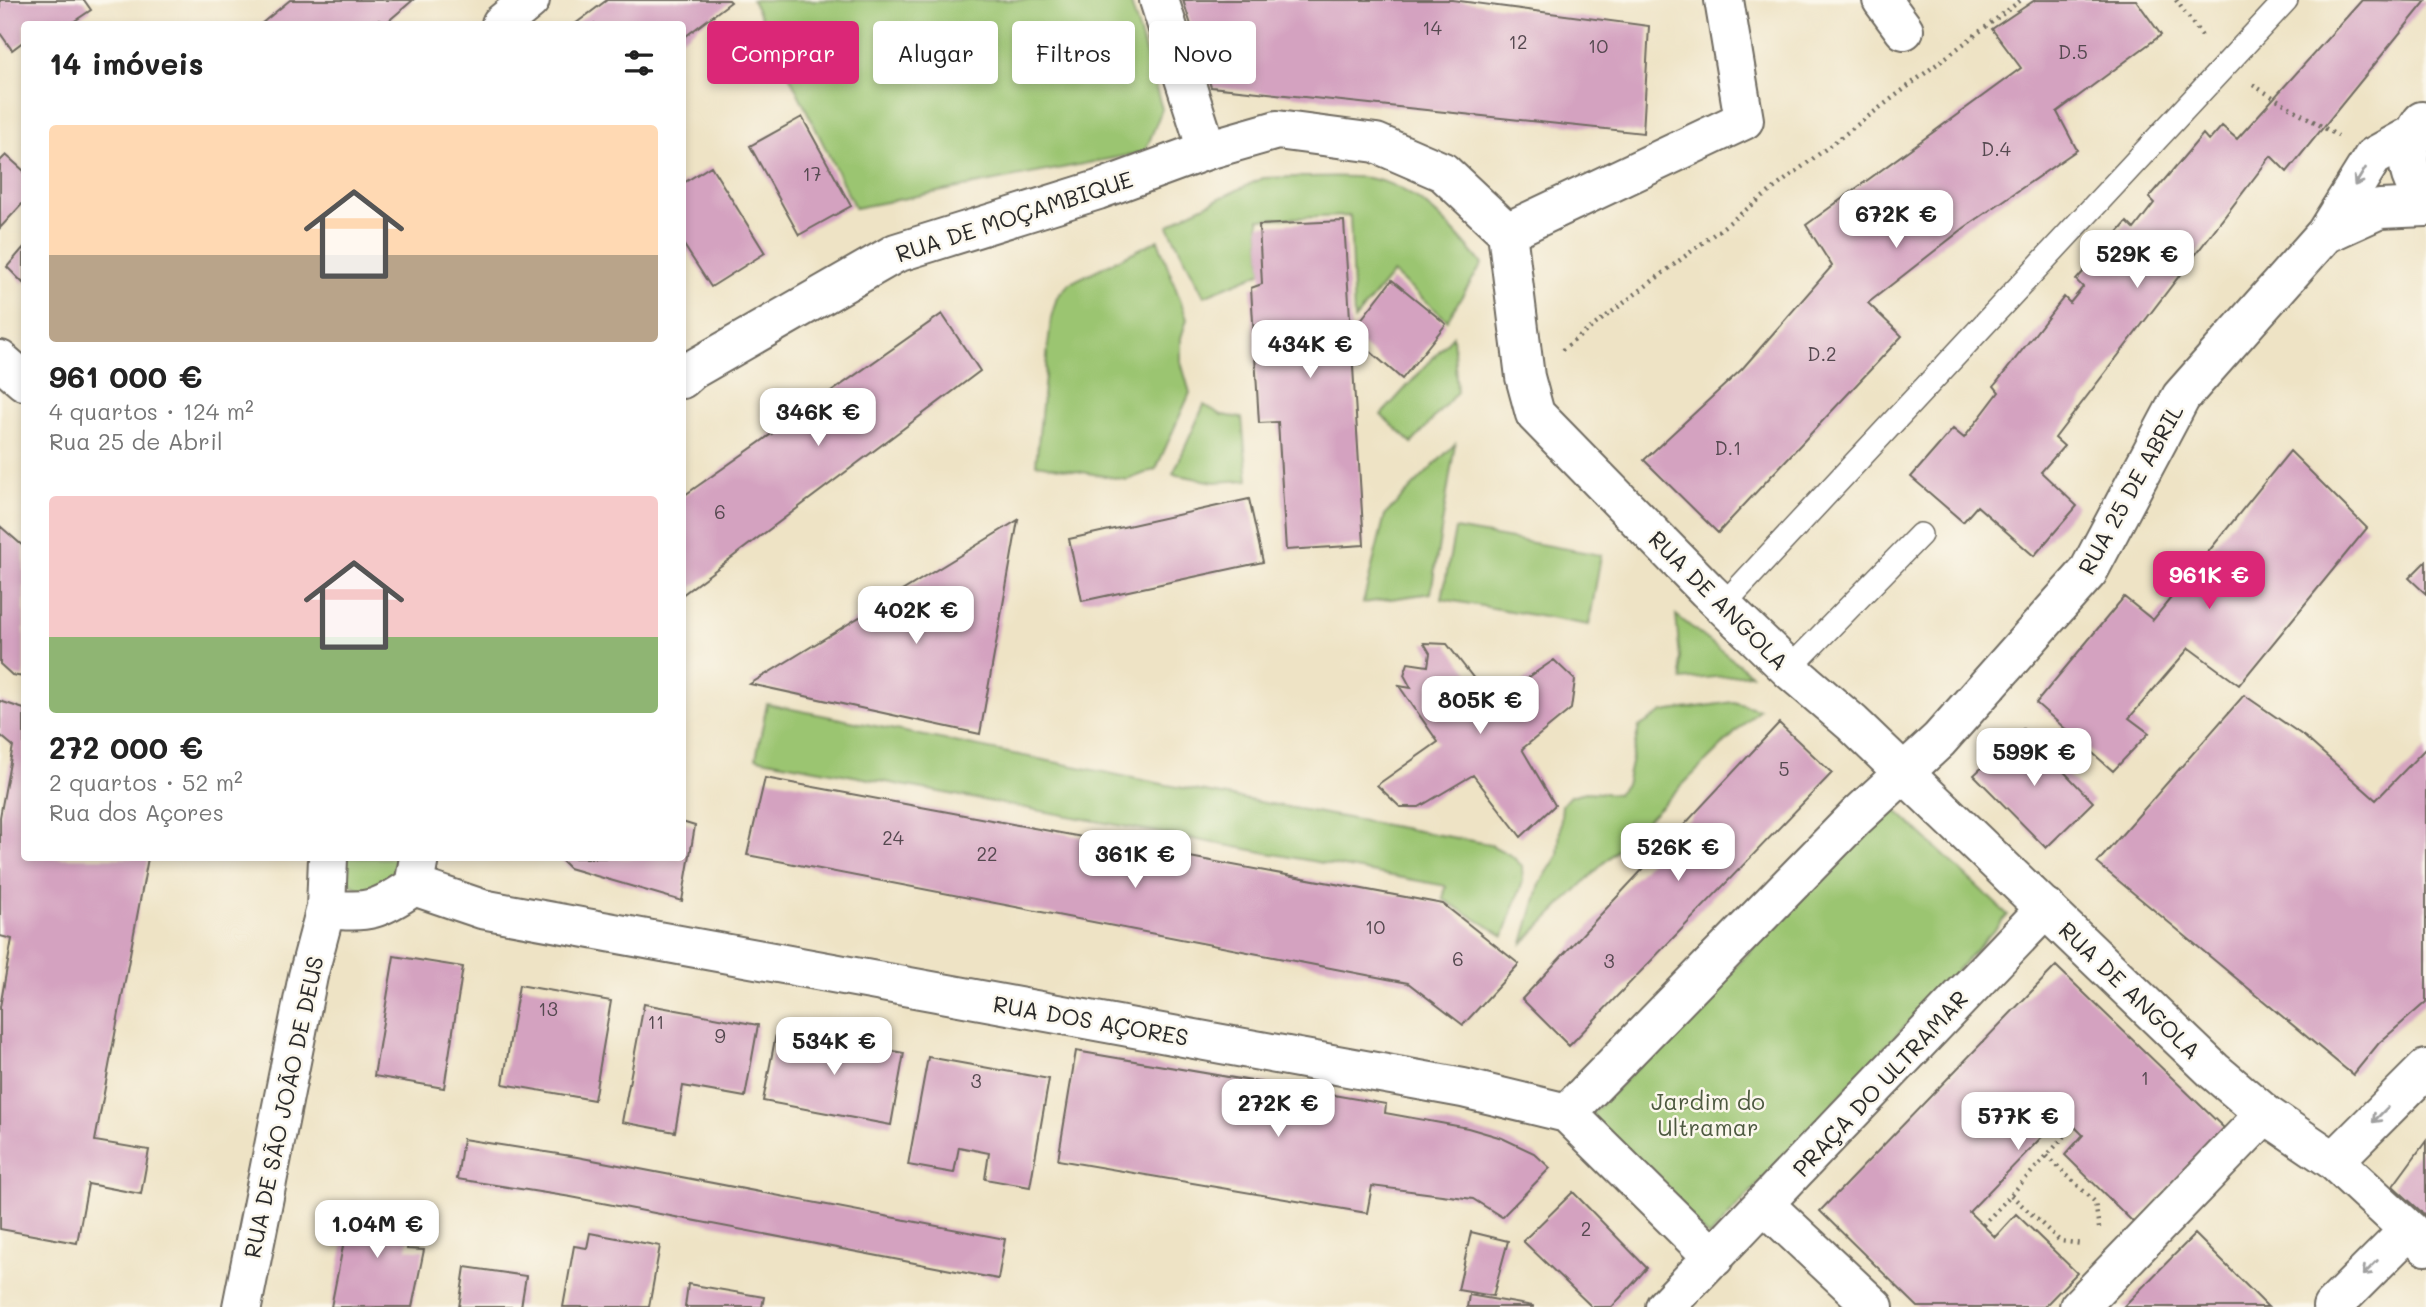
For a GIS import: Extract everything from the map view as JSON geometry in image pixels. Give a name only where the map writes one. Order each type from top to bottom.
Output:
[{"type":"street","points":[[505,21],[530,0]]},
{"type":"street","points":[[1159,0],[1207,150],[1277,130],[1376,143],[1443,172],[1507,232],[1744,120],[1724,0]]},
{"type":"street","points":[[2419,126],[2407,157],[2412,177],[2426,197]]},
{"type":"street","name":"RUA 25 DE ABRIL","points":[[1905,774],[2088,572],[2181,397],[2325,234],[2373,157],[2419,126]]},
{"type":"street","name":"RUA DE MOÇAMBIQUE","points":[[686,375],[896,253],[1098,190],[1207,150]]},
{"type":"street","name":"RUA 25 DE ABRIL","points":[[2325,234],[2380,209],[2426,207]]},
{"type":"street","name":"RUA DE ANGOLA","points":[[1507,232],[1525,377],[1535,414],[1789,669],[1905,774],[2213,1070],[2265,1114],[2334,1161],[2417,1238]]},
{"type":"street","points":[[0,360],[21,378]]},
{"type":"street","points":[[1714,1258],[1567,1113],[1847,827],[1905,774]]},
{"type":"street","name":"RUA DE SÃO JOÃO DE DEUS","points":[[242,1307],[308,976],[326,908],[328,861]]},
{"type":"street","points":[[326,908],[354,913],[388,904],[416,872]]},
{"type":"street","name":"RUA DOS AÇORES","points":[[416,872],[482,909],[1463,1088],[1567,1113]]},
{"type":"street","name":"PRAÇA DO ULTRAMAR","points":[[1665,1307],[2046,908]]},
{"type":"street","points":[[2334,1161],[2426,1069]]},
{"type":"street","points":[[2079,1307],[2265,1114]]},
{"type":"street","points":[[1765,1205],[1874,1307]]},
{"type":"street","points":[[2332,1307],[2417,1238]]},
{"type":"lane","points":[[1723,605],[2286,0]]},
{"type":"lane","points":[[1789,669],[1920,535]]},
{"type":"path","points":[[1525,377],[2021,0]]},
{"type":"path","points":[[2176,0],[2224,68],[2373,157]]},
{"type":"path","points":[[1983,1225],[2074,1126]]},
{"type":"path","points":[[2047,1156],[2095,1202]]},
{"type":"path","points":[[2011,1195],[2060,1241]]},
{"type":"green space","points":[[752,0],[1130,0],[1149,65],[1149,84],[1155,84],[1162,109],[1145,152],[855,208],[794,84],[859,84],[859,21],[762,21]]},
{"type":"green space","points":[[1263,178],[1368,178],[1386,183],[1418,199],[1459,237],[1482,264],[1447,320],[1393,273],[1354,320],[1350,216],[1259,219],[1262,272],[1204,296],[1168,226],[1188,213]]},
{"type":"green space","points":[[1158,240],[1187,319],[1181,338],[1181,362],[1190,393],[1156,469],[1127,480],[1036,464],[1051,318],[1057,297],[1070,283]]},
{"type":"green space","points":[[1453,336],[1457,392],[1412,443],[1381,415]]},
{"type":"green space","points":[[1204,405],[1222,415],[1242,418],[1248,480],[1214,482],[1173,474]]},
{"type":"green space","points":[[1455,444],[1431,593],[1363,603],[1385,515]]},
{"type":"green space","points":[[1455,529],[1601,555],[1589,625],[1442,599]]},
{"type":"green space","points":[[1676,615],[1751,674],[1682,680]]},
{"type":"green space","points":[[1733,702],[1759,709],[1523,943],[1540,884],[1558,855],[1562,805],[1570,796],[1586,792],[1618,794],[1627,781],[1639,727],[1663,712]]},
{"type":"green space","points":[[767,704],[1167,785],[1489,844],[1512,856],[1522,866],[1523,881],[1504,936],[1443,899],[1446,886],[756,758]]},
{"type":"green space","name":"Jardim do Ultramar","points":[[1891,806],[2008,915],[1709,1237],[1589,1117]]},
{"type":"green space","points":[[341,861],[397,861],[390,880],[368,892],[356,888],[348,880]]},
{"type":"building","points":[[0,0],[84,0],[91,10],[74,21],[21,21],[21,43],[12,50],[0,33]]},
{"type":"building","points":[[290,0],[413,0],[388,21],[265,21]]},
{"type":"building","points":[[607,0],[731,2],[686,36],[686,21],[579,21]]},
{"type":"building","points":[[1183,0],[1452,0],[1649,26],[1643,133],[1211,87],[1210,84],[1256,84],[1256,21],[1190,21]]},
{"type":"building","points":[[2035,0],[2136,0],[2161,35],[2057,112],[2077,150],[1964,228],[1868,303],[1902,336],[1718,533],[1644,460],[1742,369],[1832,266],[1806,225],[2021,68],[1992,29]]},
{"type":"building","points":[[2362,0],[2426,1],[2287,172],[2271,156],[2055,438],[2064,446],[2041,472],[2077,506],[2034,556],[1977,506],[1963,522],[1911,477],[1953,429],[1964,438],[1999,392],[1994,386],[2064,297],[2070,303],[2083,287],[2076,280],[2127,222],[2134,229],[2154,203],[2149,198],[2203,134],[2209,141],[2222,126],[2237,139]]},
{"type":"building","points":[[802,117],[851,206],[799,235],[750,146]]},
{"type":"building","points":[[6,155],[21,168],[21,205],[0,228],[0,161]]},
{"type":"building","points":[[711,166],[765,253],[711,287],[686,248],[686,182]]},
{"type":"building","points":[[1344,221],[1364,545],[1286,550],[1278,422],[1259,423],[1251,288],[1262,284],[1259,225]]},
{"type":"building","points":[[21,251],[21,281],[7,267]]},
{"type":"building","points":[[1392,280],[1446,324],[1402,379],[1350,334]]},
{"type":"building","points":[[942,314],[980,371],[686,592],[686,494]]},
{"type":"building","points":[[2290,451],[2367,528],[2239,685],[2189,648],[2129,718],[2149,733],[2113,771],[2036,703],[2124,597],[2153,620]]},
{"type":"building","points":[[1249,499],[1263,562],[1082,601],[1069,539]]},
{"type":"building","points":[[1018,520],[980,734],[750,684]]},
{"type":"building","points":[[0,526],[21,544],[21,676],[12,675],[0,664]]},
{"type":"building","points":[[2426,561],[2426,594],[2409,578]]},
{"type":"building","points":[[1424,643],[1447,644],[1492,702],[1554,660],[1575,680],[1571,709],[1522,749],[1555,805],[1521,837],[1473,775],[1419,807],[1400,807],[1377,785],[1438,742],[1399,686],[1411,688],[1404,675],[1408,663],[1428,666],[1430,653]]},
{"type":"building","points":[[2244,695],[2305,737],[2376,800],[2426,748],[2426,1002],[2379,1043],[2353,1075],[2097,863]]},
{"type":"building","points":[[0,701],[21,708],[21,861],[147,861],[95,1141],[149,1150],[141,1194],[88,1184],[77,1243],[0,1229],[0,1007],[12,939],[0,936],[0,817],[13,746],[0,735]]},
{"type":"building","points":[[1779,723],[1832,773],[1569,1046],[1522,999]]},
{"type":"building","points":[[2023,729],[2093,802],[2046,848],[1974,775]]},
{"type":"building","points":[[765,778],[1443,904],[1519,964],[1463,1025],[1408,983],[747,855]]},
{"type":"building","points":[[686,823],[695,826],[682,901],[569,868],[562,861],[686,861]]},
{"type":"building","points":[[394,956],[463,967],[444,1088],[374,1076]]},
{"type":"building","points":[[2056,966],[2224,1128],[2134,1223],[2065,1155],[2083,1135],[2063,1115],[1969,1212],[1995,1237],[2016,1214],[2077,1273],[2044,1307],[1918,1307],[1820,1211]]},
{"type":"building","points":[[519,985],[611,1001],[594,1100],[503,1084]]},
{"type":"building","points":[[644,1004],[758,1025],[745,1097],[683,1086],[675,1132],[622,1122]]},
{"type":"building","points":[[777,1029],[904,1053],[891,1125],[763,1101]]},
{"type":"building","points":[[1076,1051],[1386,1104],[1385,1113],[1468,1128],[1502,1138],[1534,1153],[1550,1168],[1502,1217],[1473,1199],[1372,1186],[1367,1213],[1058,1160]]},
{"type":"building","points":[[928,1057],[1049,1079],[1030,1187],[985,1179],[989,1153],[959,1147],[954,1173],[908,1165]]},
{"type":"building","points":[[463,1139],[577,1157],[1005,1239],[998,1279],[571,1197],[457,1179]]},
{"type":"building","points":[[2426,1141],[2426,1216],[2393,1186]]},
{"type":"building","points":[[1573,1192],[1647,1268],[1612,1307],[1592,1307],[1523,1241]]},
{"type":"building","points":[[352,1201],[413,1213],[407,1249],[424,1250],[412,1307],[331,1307]]},
{"type":"building","points":[[1471,1232],[1508,1241],[1493,1296],[1458,1290]]},
{"type":"building","points":[[590,1233],[660,1246],[649,1307],[563,1307],[574,1246],[587,1248]]},
{"type":"building","points":[[2195,1234],[2268,1307],[2123,1307]]},
{"type":"building","points":[[465,1267],[526,1276],[521,1307],[459,1307]]},
{"type":"building","points":[[688,1284],[764,1297],[762,1307],[685,1307]]},
{"type":"building","points":[[1469,1295],[1533,1306],[1533,1307],[1467,1307]]}]
